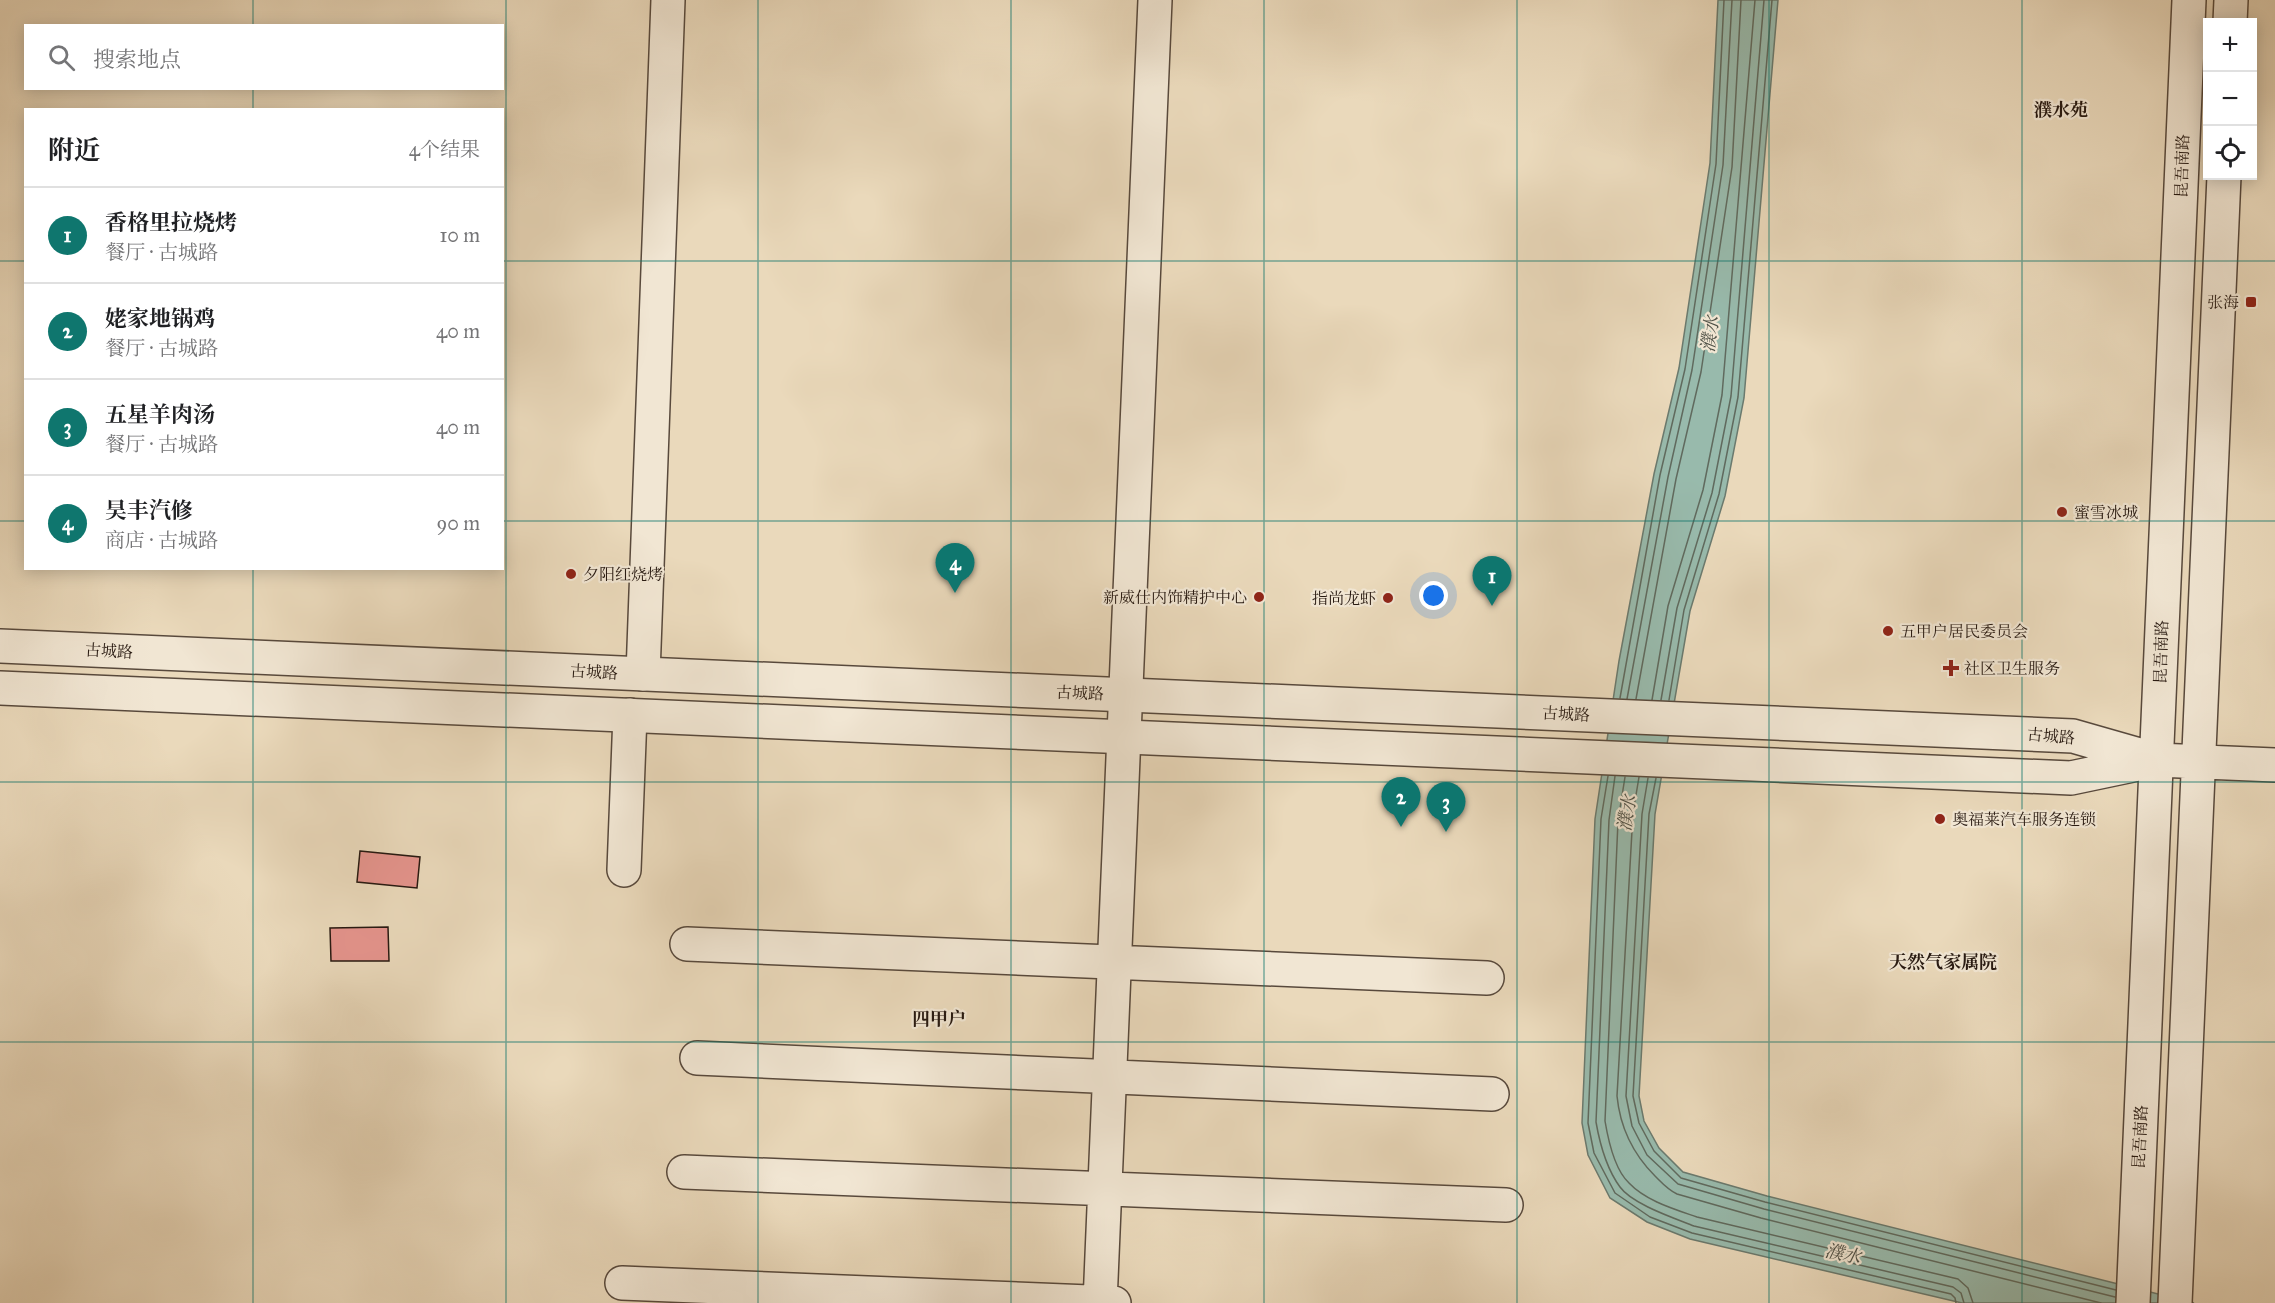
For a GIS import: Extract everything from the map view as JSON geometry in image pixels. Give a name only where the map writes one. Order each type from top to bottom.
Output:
[{"type":"street","points":[[643,674],[668,0]]},
{"type":"street","points":[[1100,1303],[1155,0]]},
{"type":"street","name":"昆吾南路","points":[[2133,1303],[2189,0]]},
{"type":"street","points":[[2230,18],[2231,0]]},
{"type":"street","points":[[2175,1303],[2224,180]]},
{"type":"street","name":"古城路","points":[[0,646],[2073,736],[2157,760],[2275,765]]},
{"type":"street","name":"古城路","points":[[0,688],[2071,778],[2157,760]]},
{"type":"street","points":[[624,870],[630,715]]},
{"type":"street","points":[[687,945],[1487,978]]},
{"type":"street","points":[[697,1059],[1492,1094]]},
{"type":"street","points":[[684,1172],[1506,1205]]},
{"type":"street","points":[[622,1283],[1114,1303]]},
{"type":"water","name":"濮水","points":[[1718,0],[1778,0],[1744,398],[1725,496],[1690,611],[1655,814],[1639,1096],[1644,1121],[1659,1148],[1683,1172],[1767,1196],[2194,1303],[1962,1303],[1690,1239],[1647,1222],[1610,1198],[1588,1155],[1582,1123],[1595,819],[1619,661],[1654,474],[1679,368],[1710,163]]},
{"type":"building","points":[[360,851],[420,857],[417,888],[357,882]]},
{"type":"building","points":[[388,927],[389,961],[331,961],[330,928]]},
{"type":"place","name":"张海","points":[[2251,302]]},
{"type":"place","name":"蜜雪冰城","points":[[2062,512]]},
{"type":"place","name":"夕阳红烧烤","points":[[571,574]]},
{"type":"place","name":"昊丰汽修","points":[[955,593]]},
{"type":"place","name":"新威仕内饰精护中心","points":[[1259,597]]},
{"type":"place","name":"指尚龙虾","points":[[1388,598]]},
{"type":"place","name":"香格里拉烧烤","points":[[1492,606]]},
{"type":"place","name":"五甲户居民委员会","points":[[1888,631]]},
{"type":"place","name":"社区卫生服务","points":[[1951,668]]},
{"type":"place","name":"奥福莱汽车服务连锁","points":[[1940,819]]},
{"type":"place","name":"姥家地锅鸡","points":[[1401,827]]},
{"type":"place","name":"五星羊肉汤","points":[[1446,832]]},
{"type":"district","name":"濮水苑","points":[[2061,110]]},
{"type":"district","name":"天然气家属院","points":[[1943,962]]},
{"type":"district","name":"四甲户","points":[[939,1019]]}]
